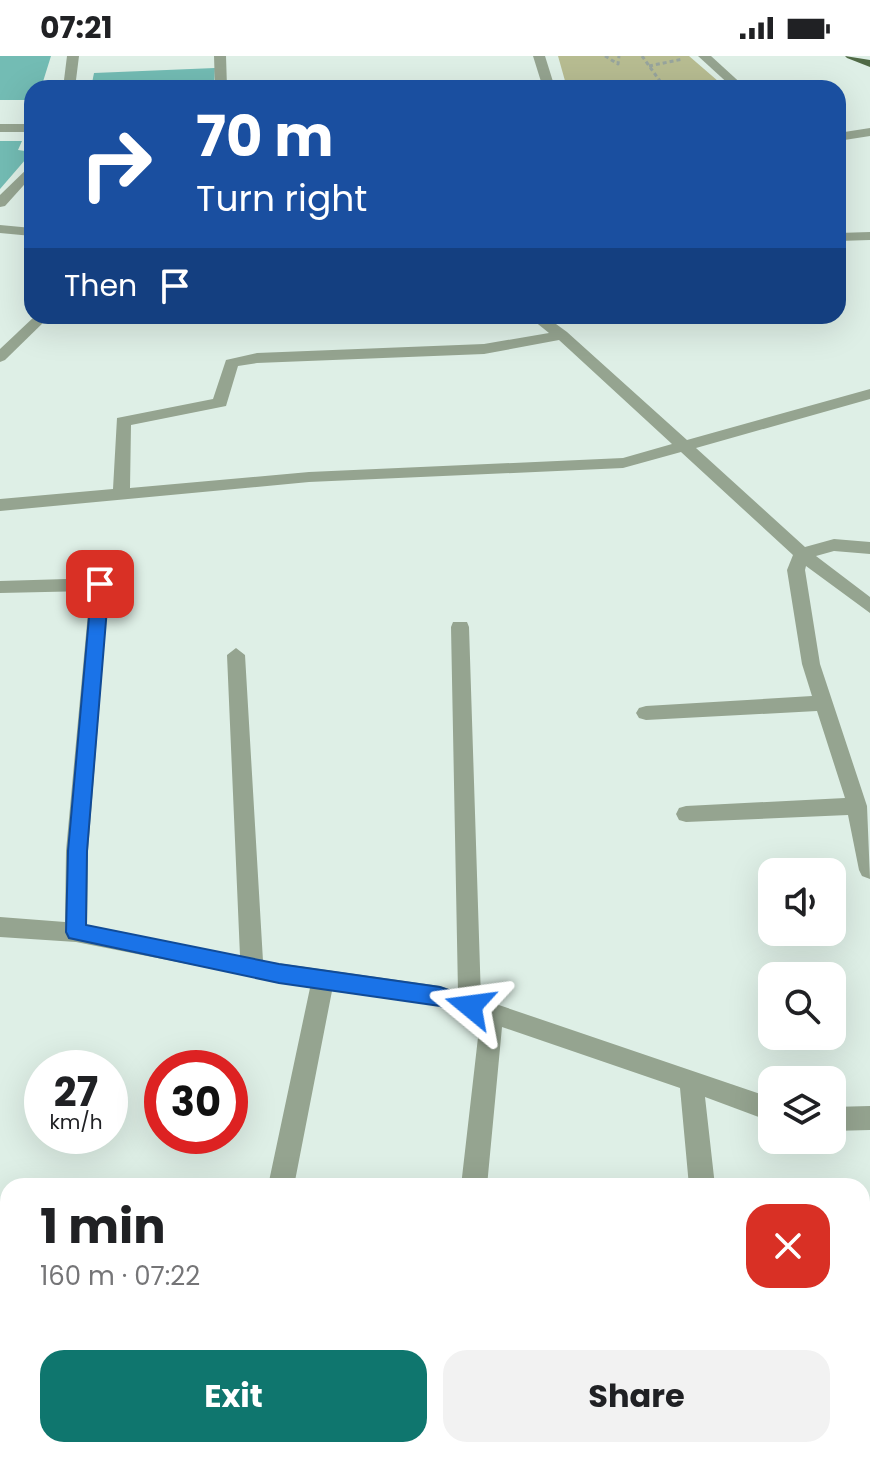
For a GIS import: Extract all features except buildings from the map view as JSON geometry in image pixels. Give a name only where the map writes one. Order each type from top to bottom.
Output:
[{"type":"main road","points":[[851,56],[870,64]]},
{"type":"street","points":[[70,80],[73,56]]},
{"type":"street","points":[[220,56],[221,80]]},
{"type":"street","points":[[539,56],[546,80]]},
{"type":"street","points":[[704,56],[731,80]]},
{"type":"street","points":[[0,128],[24,128]]},
{"type":"street","points":[[846,136],[870,132]]},
{"type":"street","points":[[0,203],[24,177]]},
{"type":"street","points":[[0,229],[24,231]]},
{"type":"street","points":[[846,234],[870,236]]},
{"type":"street","points":[[0,357],[35,324]]},
{"type":"street","points":[[546,324],[802,554],[870,606]]},
{"type":"street","points":[[121,493],[123,422],[220,403],[231,363],[257,358],[484,349],[562,335]]},
{"type":"street","points":[[0,505],[309,477],[623,463],[870,394]]},
{"type":"street","points":[[802,554],[834,545],[870,548]]},
{"type":"street","points":[[802,554],[796,570],[811,664],[857,806],[870,870]]},
{"type":"street","points":[[0,587],[100,584],[77,851],[76,932]]},
{"type":"street","points":[[460,627],[481,1010],[474,1178]]},
{"type":"street","points":[[236,655],[252,968]]},
{"type":"street","points":[[646,713],[824,703]]},
{"type":"street","points":[[686,814],[857,806]]},
{"type":"street","points":[[0,927],[76,932],[252,968],[440,996],[758,1105]]},
{"type":"street","points":[[283,1178],[323,980]]},
{"type":"street","points":[[691,1081],[701,1178]]},
{"type":"street","points":[[846,1119],[870,1118]]},
{"type":"path","points":[[605,56],[618,64],[619,56]]},
{"type":"path","points":[[642,56],[659,80]]},
{"type":"path","points":[[649,66],[687,58]]},
{"type":"green space","points":[[558,56],[689,56],[717,80],[565,80]]},
{"type":"route","points":[[100,584],[77,851],[76,932],[279,974],[440,996],[470,1006]]}]
